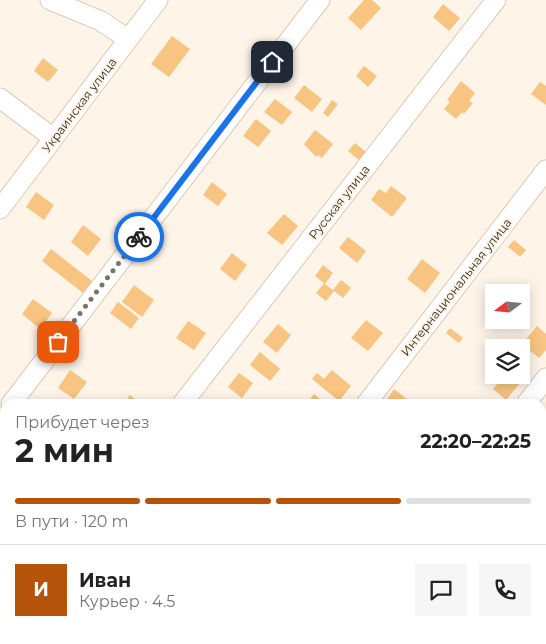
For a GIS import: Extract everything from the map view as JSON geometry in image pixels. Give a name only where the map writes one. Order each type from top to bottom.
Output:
[{"type":"street","points":[[50,0],[101,21],[128,39]]},
{"type":"street","name":"Украинская улица","points":[[0,209],[158,0]]},
{"type":"street","points":[[15,399],[320,0]]},
{"type":"street","name":"Русская улица","points":[[186,399],[496,0]]},
{"type":"street","points":[[0,98],[54,138]]},
{"type":"street","name":"Интернациональная улица","points":[[370,399],[546,170]]},
{"type":"street","points":[[530,399],[546,378]]},
{"type":"building","points":[[364,0],[372,0],[381,8],[361,30],[348,18]]},
{"type":"building","points":[[443,4],[460,18],[449,31],[433,17]]},
{"type":"building","points":[[172,36],[190,49],[169,77],[151,64]]},
{"type":"building","points":[[43,58],[58,70],[48,82],[34,71]]},
{"type":"building","points":[[364,66],[377,76],[368,87],[356,76]]},
{"type":"building","points":[[461,81],[475,93],[469,101],[473,103],[464,114],[462,112],[456,119],[444,109],[450,102],[447,100]]},
{"type":"building","points":[[540,82],[546,86],[546,105],[531,94]]},
{"type":"building","points":[[304,85],[322,99],[312,112],[294,98]]},
{"type":"building","points":[[275,99],[292,112],[282,125],[264,112]]},
{"type":"building","points":[[332,100],[338,104],[328,117],[323,113]]},
{"type":"building","points":[[256,119],[271,131],[258,147],[243,136]]},
{"type":"building","points":[[315,130],[333,144],[322,158],[318,155],[316,157],[304,144]]},
{"type":"building","points":[[355,143],[366,152],[360,161],[348,151]]},
{"type":"building","points":[[212,182],[227,194],[218,206],[203,195]]},
{"type":"building","points":[[391,186],[407,198],[392,217],[371,200],[379,189],[386,193]]},
{"type":"building","points":[[36,192],[54,205],[44,220],[26,207]]},
{"type":"building","points":[[284,214],[298,226],[282,245],[267,233]]},
{"type":"building","points":[[83,225],[101,239],[88,256],[71,242]]},
{"type":"building","points":[[348,237],[366,251],[357,263],[339,248]]},
{"type":"building","points":[[514,240],[526,250],[520,257],[508,247]]},
{"type":"building","points":[[51,249],[92,281],[83,293],[42,261]]},
{"type":"building","points":[[232,253],[247,265],[235,281],[220,269]]},
{"type":"building","points":[[422,259],[440,273],[425,293],[407,279]]},
{"type":"building","points":[[323,265],[333,273],[325,284],[315,276]]},
{"type":"building","points":[[341,280],[351,288],[343,298],[333,290]]},
{"type":"building","points":[[324,283],[334,291],[326,301],[316,293]]},
{"type":"building","points":[[134,285],[154,300],[142,317],[122,302]]},
{"type":"building","points":[[33,299],[52,313],[40,329],[22,314]]},
{"type":"building","points":[[118,302],[139,318],[131,329],[110,313]]},
{"type":"building","points":[[366,320],[383,333],[368,351],[351,338]]},
{"type":"building","points":[[188,321],[206,333],[194,350],[176,338]]},
{"type":"building","points":[[278,324],[291,335],[277,353],[263,342]]},
{"type":"building","points":[[537,326],[546,334],[546,350],[539,358],[530,351],[530,339],[526,339]]},
{"type":"building","points":[[450,328],[463,338],[459,343],[446,333]]},
{"type":"building","points":[[260,352],[280,369],[270,381],[250,365]]},
{"type":"building","points":[[70,370],[87,382],[74,399],[58,388]]},
{"type":"building","points":[[332,370],[351,386],[341,399],[337,399],[312,379],[317,373],[324,379]]},
{"type":"building","points":[[239,373],[253,383],[242,398],[228,387]]},
{"type":"building","points":[[497,384],[519,384],[507,399],[493,389]]},
{"type":"building","points":[[394,389],[407,399],[387,399]]},
{"type":"building","points":[[314,394],[320,399],[310,399]]},
{"type":"building","points":[[130,395],[135,399],[127,399]]},
{"type":"way so far","points":[[58,342],[139,237]]},
{"type":"route","points":[[139,237],[272,62]]}]
